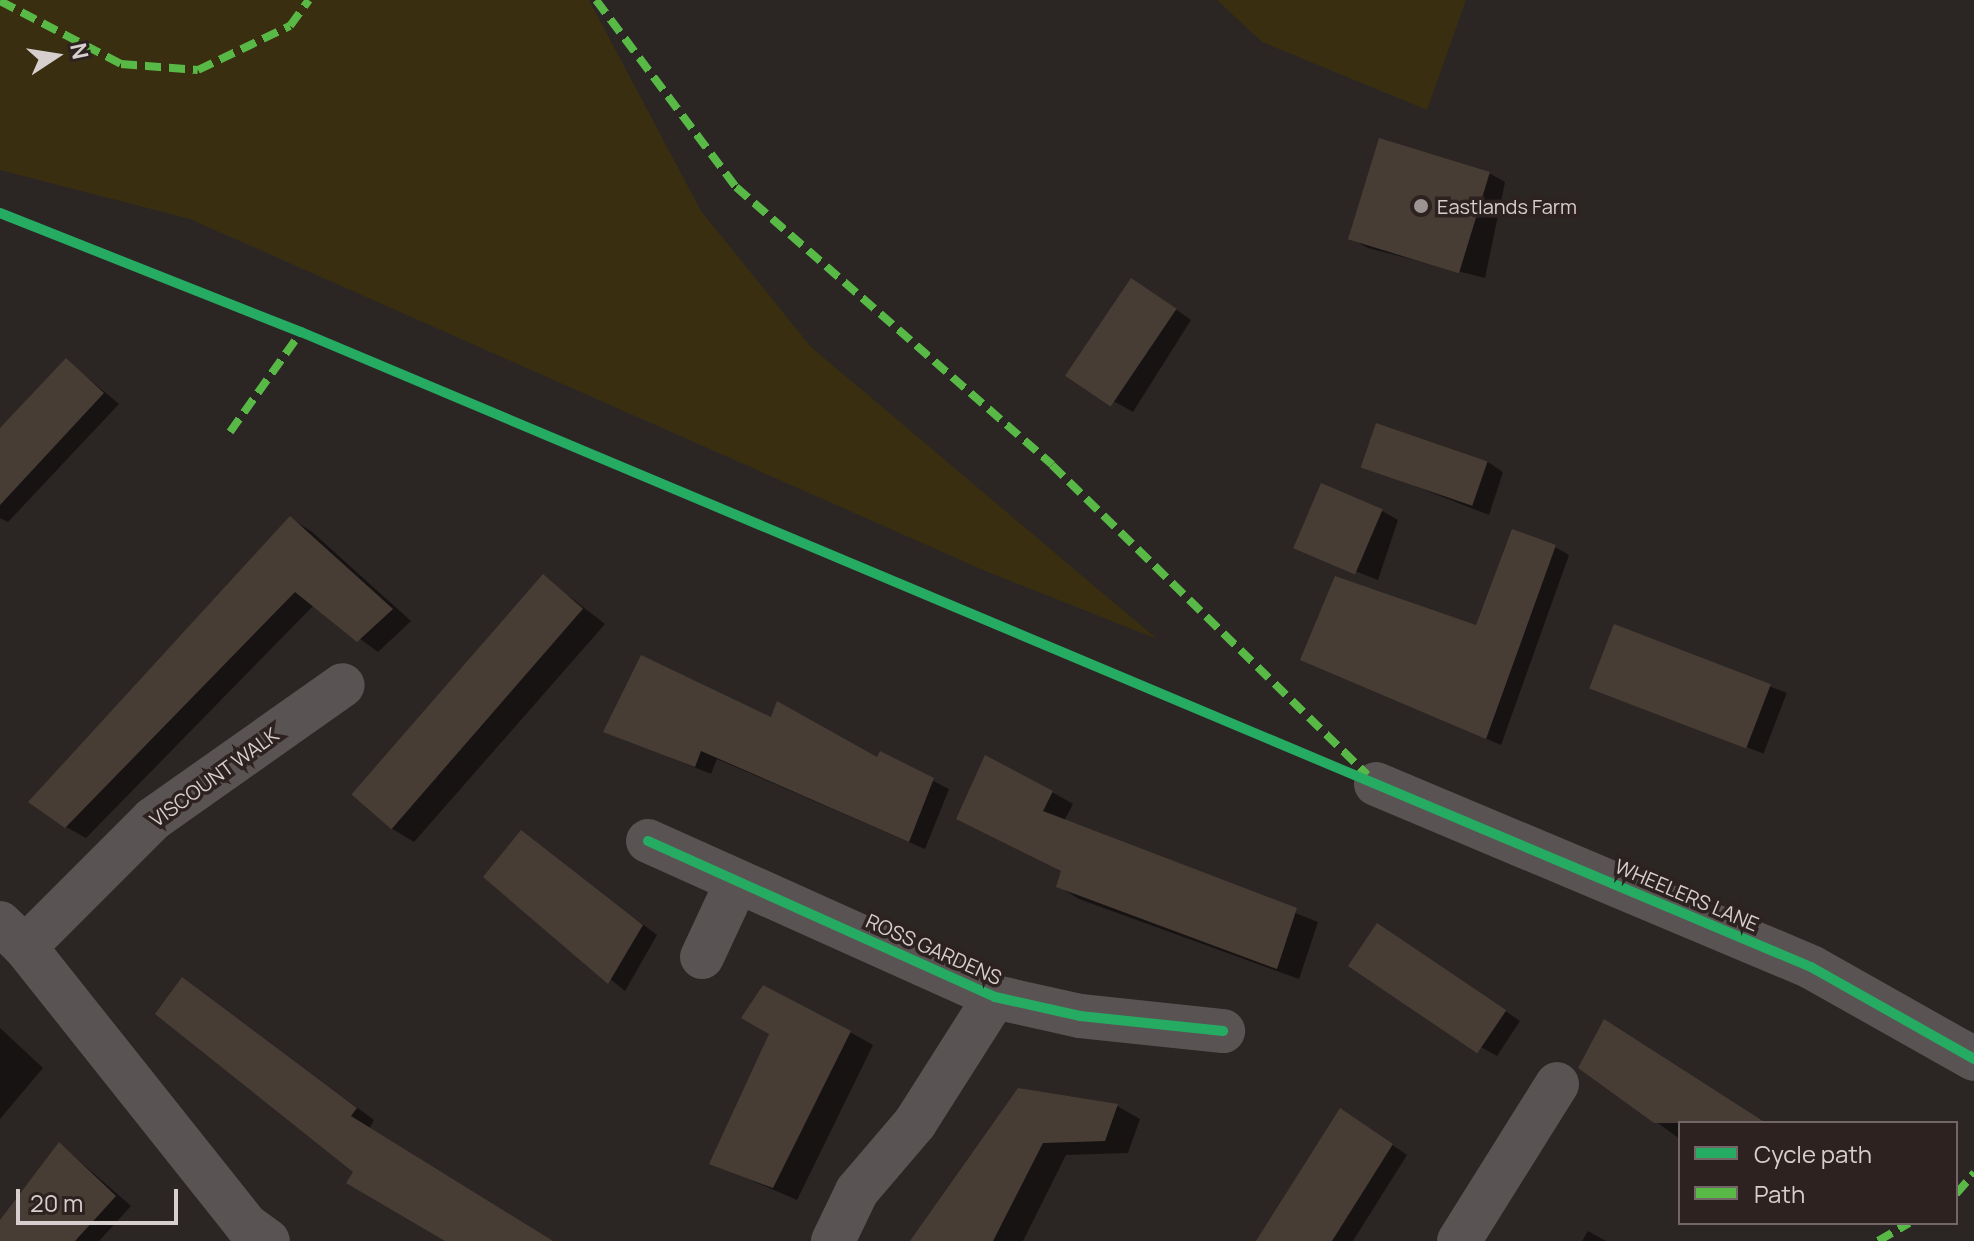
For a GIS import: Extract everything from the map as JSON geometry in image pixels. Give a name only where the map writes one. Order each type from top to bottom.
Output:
[{"type":"street","name":"VISCOUNT WALK","points":[[268,1241],[246,1225],[12,935],[153,819],[343,685]]},
{"type":"street","name":"WHEELERS LANE","points":[[1376,784],[1811,967],[1974,1059]]},
{"type":"street","name":"ROSS GARDENS","points":[[648,841],[995,997],[1080,1016],[1223,1031]]},
{"type":"street","points":[[702,957],[737,882]]},
{"type":"street","name":"ROSS GARDENS","points":[[833,1241],[857,1191],[915,1123],[995,997]]},
{"type":"street","points":[[1459,1241],[1557,1084]]},
{"type":"shaded area","points":[[0,0],[589,0],[701,211],[811,347],[1157,639],[983,570],[190,219],[0,170]]},
{"type":"shaded area","points":[[1217,0],[1466,0],[1427,110],[1262,42]]},
{"type":"building","name":"Eastlands Farm","points":[[1379,138],[1490,172],[1459,273],[1348,239]]},
{"type":"building","points":[[1131,278],[1177,309],[1111,407],[1065,376]]},
{"type":"building","points":[[66,358],[104,393],[0,505],[0,428]]},
{"type":"building","points":[[1376,423],[1488,461],[1472,506],[1361,467]]},
{"type":"building","points":[[1321,483],[1383,509],[1355,575],[1293,548]]},
{"type":"building","points":[[290,516],[393,609],[357,642],[295,592],[65,828],[28,802]]},
{"type":"building","points":[[1512,529],[1556,545],[1486,739],[1300,660],[1335,576],[1476,625]]},
{"type":"building","points":[[543,574],[583,609],[391,829],[351,794]]},
{"type":"building","points":[[1614,624],[1771,684],[1746,749],[1589,688]]},
{"type":"building","points":[[641,655],[771,717],[777,701],[877,757],[880,751],[934,778],[909,842],[701,751],[695,767],[603,732]]},
{"type":"building","points":[[985,755],[1053,791],[1043,811],[1297,908],[1277,969],[1056,887],[1061,871],[956,819]]},
{"type":"building","points":[[521,830],[643,925],[608,984],[483,877]]},
{"type":"building","points":[[1377,923],[1506,1010],[1477,1053],[1348,966]]},
{"type":"building","points":[[182,977],[357,1108],[351,1116],[553,1241],[445,1241],[346,1183],[353,1172],[155,1014]]},
{"type":"building","points":[[763,985],[851,1031],[773,1188],[709,1164],[769,1034],[741,1018]]},
{"type":"building","points":[[1604,1019],[1763,1121],[1654,1123],[1578,1068]]},
{"type":"building","points":[[1018,1088],[1118,1104],[1105,1141],[1043,1143],[993,1241],[910,1241]]},
{"type":"building","points":[[1340,1108],[1393,1144],[1332,1241],[1256,1241]]},
{"type":"building","points":[[59,1142],[116,1196],[75,1241],[0,1241],[0,1220]]},
{"type":"marked path","points":[[0,1],[121,64],[198,70],[290,26],[309,0]]},
{"type":"marked path","points":[[596,0],[736,187],[1052,465],[1367,775]]},
{"type":"marked path","points":[[230,432],[301,332]]},
{"type":"marked path","points":[[1958,1192],[1974,1173]]},
{"type":"marked path","points":[[1878,1241],[1906,1225]]},
{"type":"cycle path","points":[[0,213],[301,332],[1811,967],[1974,1059]]},
{"type":"cycle path","points":[[648,841],[995,997],[1080,1016],[1223,1031]]},
{"type":"place","name":"Eastlands Farm","points":[[1421,206]]}]
